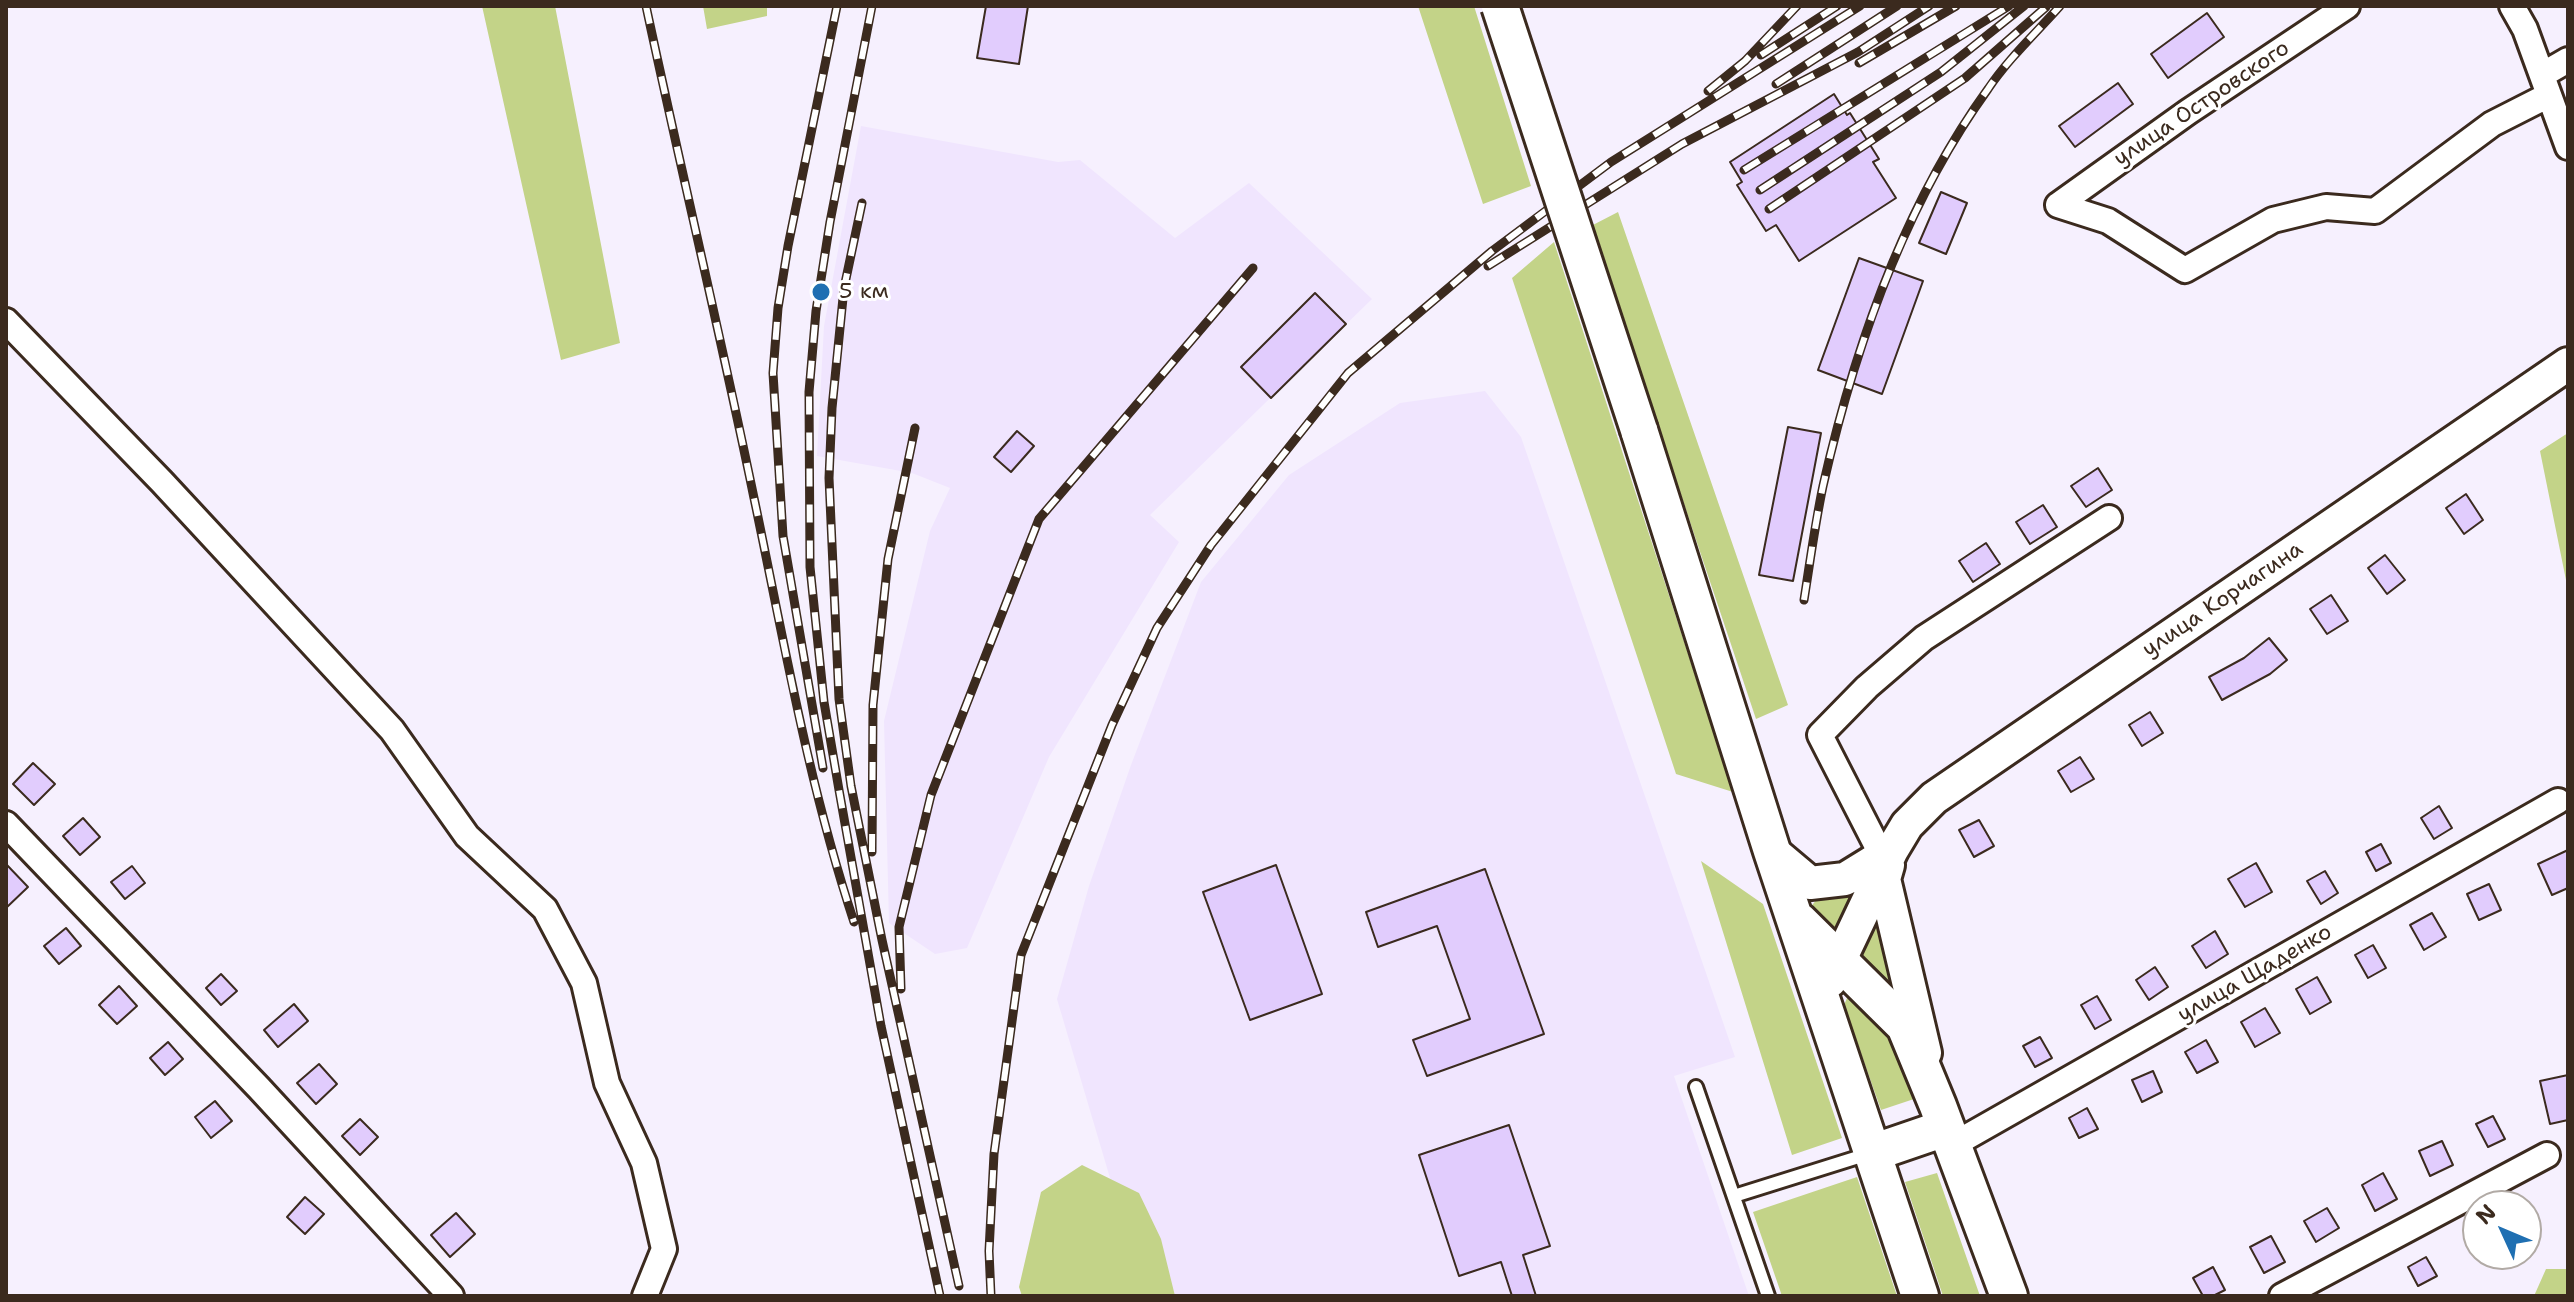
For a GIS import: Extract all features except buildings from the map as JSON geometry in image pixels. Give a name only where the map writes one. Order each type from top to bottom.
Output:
[{"type":"main road","points":[[1500,6],[1772,851],[1920,1296]]},
{"type":"main road","points":[[1794,916],[1905,1026],[2009,1296]]},
{"type":"main road","points":[[1872,1153],[1945,1127]]},
{"type":"street","name":"улица Островского","points":[[2347,6],[2188,112],[2058,205],[2108,221],[2185,270],[2273,220],[2326,207],[2375,211],[2545,85]]},
{"type":"street","points":[[2512,6],[2525,29],[2568,147]]},
{"type":"street","points":[[2545,85],[2568,60]]},
{"type":"street","points":[[6,321],[162,482],[392,730],[467,836],[545,909],[584,983],[607,1083],[644,1163],[664,1249],[645,1296]]},
{"type":"street","name":"улица Корчагина","points":[[1887,853],[1907,825],[1934,798],[2568,364]]},
{"type":"street","points":[[1945,1127],[1884,879],[1887,853],[1820,735],[1867,687],[1924,638],[2109,518]]},
{"type":"street","name":"улица Щаденко","points":[[1945,1127],[2558,801]]},
{"type":"street","points":[[6,824],[259,1088],[451,1296]]},
{"type":"street","points":[[1772,851],[1810,883],[1845,879],[1887,853]]},
{"type":"street","points":[[1821,1000],[1887,853]]},
{"type":"street","points":[[2282,1296],[2547,1155]]},
{"type":"lane","points":[[1696,1087],[1768,1296]]},
{"type":"lane","points":[[1734,1196],[1872,1153]]},
{"type":"shaded area","points":[[861,126],[1058,162],[1080,160],[1175,238],[1249,183],[1372,299],[1150,515],[1179,542],[1049,757],[967,948],[935,954],[889,923],[884,721],[930,531],[950,488],[912,473],[817,456],[824,326]]},
{"type":"shaded area","points":[[1485,391],[1521,437],[1735,1057],[1674,1076],[1749,1296],[1145,1296],[1057,999],[1089,886],[1131,765],[1201,582],[1289,475],[1400,403]]},
{"type":"green space","points":[[482,6],[555,6],[620,343],[561,360]]},
{"type":"green space","points":[[703,6],[767,6],[767,16],[707,29]]},
{"type":"green space","points":[[1418,6],[1474,6],[1531,186],[1483,204]]},
{"type":"green space","points":[[1618,212],[1788,705],[1756,719],[1591,226]]},
{"type":"green space","points":[[1554,242],[1733,792],[1676,774],[1512,278]]},
{"type":"green space","points":[[2568,433],[2568,590],[2540,451]]},
{"type":"green space","points":[[1701,861],[1763,904],[1842,1138],[1792,1155]]},
{"type":"green space","points":[[1858,891],[1833,934],[1808,910],[1818,898]]},
{"type":"green space","points":[[1880,918],[1903,1011],[1856,960],[1874,923]]},
{"type":"green space","points":[[1851,989],[1896,1048],[1914,1099],[1881,1110],[1844,1005]]},
{"type":"green space","points":[[1082,1165],[1139,1193],[1161,1239],[1175,1296],[1022,1296],[1019,1287],[1041,1192]]},
{"type":"green space","points":[[1937,1173],[1980,1296],[1943,1296],[1905,1182]]},
{"type":"green space","points":[[1857,1177],[1897,1296],[1782,1296],[1753,1212]]},
{"type":"green space","points":[[2546,1269],[2568,1269],[2568,1296],[2534,1296]]},
{"type":"railway","points":[[646,6],[798,712],[823,817],[854,922]]},
{"type":"railway","points":[[823,768],[783,536],[773,373],[778,308],[788,246],[837,6]]},
{"type":"railway","points":[[872,6],[816,311],[809,392],[810,567],[824,702],[881,1026],[940,1296]]},
{"type":"railway","points":[[1708,91],[1745,61],[1797,6]]},
{"type":"railway","points":[[1761,55],[1837,6]]},
{"type":"railway","points":[[991,1296],[989,1251],[994,1154],[1021,955],[1112,725],[1157,628],[1211,545],[1348,373],[1492,251],[1611,162],[1860,6]]},
{"type":"railway","points":[[1776,84],[1897,6]]},
{"type":"railway","points":[[1488,266],[1682,144],[1858,52],[1929,6]]},
{"type":"railway","points":[[1859,63],[1956,6]]},
{"type":"railway","points":[[1744,170],[2009,6]]},
{"type":"railway","points":[[1760,190],[1941,72],[2024,6]]},
{"type":"railway","points":[[1804,600],[1820,500],[1850,382],[1907,229],[1958,133],[1988,89],[2060,6]]},
{"type":"railway","points":[[1769,209],[1965,78],[2046,7]]},
{"type":"railway","points":[[862,203],[844,288],[832,408],[829,478],[839,699],[851,786],[882,940],[959,1286]]},
{"type":"railway","points":[[901,989],[899,927],[931,795],[1039,519],[1253,268]]},
{"type":"railway","points":[[872,852],[873,705],[888,559],[915,428]]},
{"type":"place","name":"5 км","points":[[821,292]]}]
